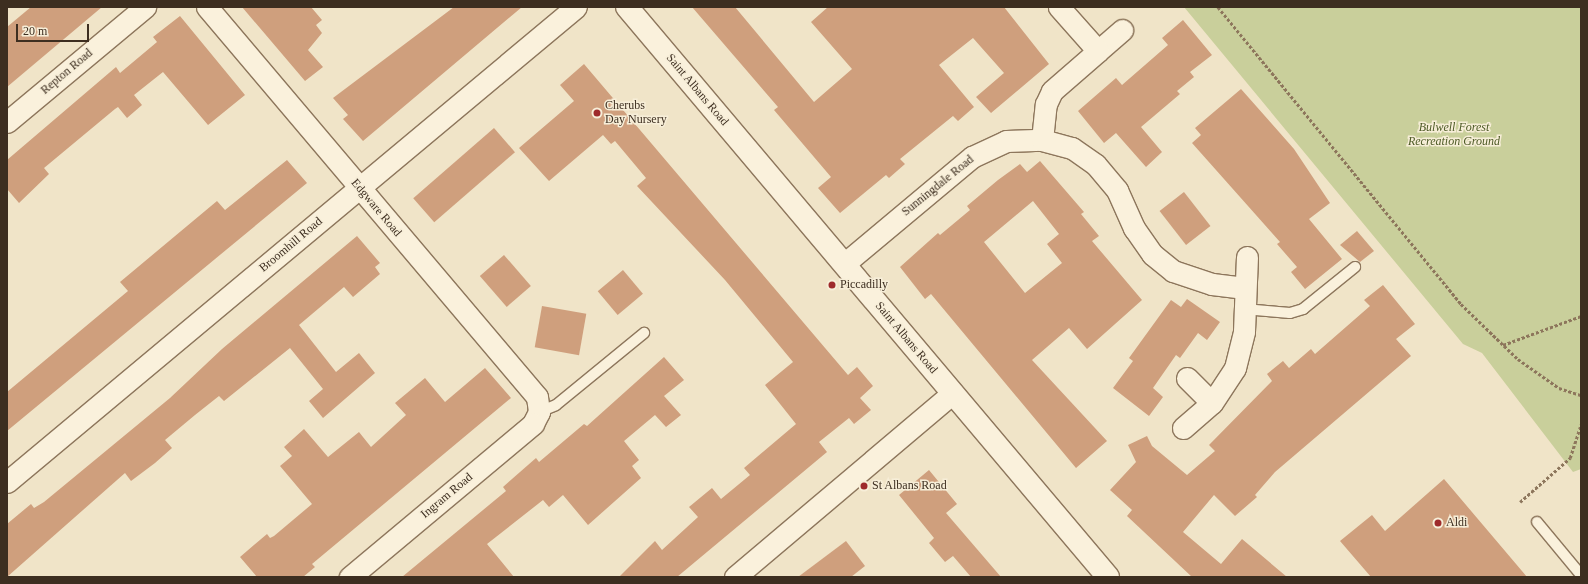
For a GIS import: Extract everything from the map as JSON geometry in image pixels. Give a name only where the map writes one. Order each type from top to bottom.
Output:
[{"type":"street","name":"Repton Road","points":[[7,122],[145,7]]},
{"type":"street","name":"Edgware Road","points":[[207,7],[537,397],[539,412]]},
{"type":"street","name":"Broomhill Road","points":[[7,482],[576,7]]},
{"type":"street","name":"Saint Albans Road","points":[[627,7],[1108,577]]},
{"type":"street","points":[[1059,7],[1098,51]]},
{"type":"street","points":[[1042,140],[1046,104],[1052,91],[1122,30]]},
{"type":"street","name":"Sunningdale Road","points":[[844,264],[972,157],[1006,142],[1042,140],[1072,148],[1096,165],[1118,190],[1134,228],[1152,254],[1173,271],[1212,284],[1246,288]]},
{"type":"street","points":[[1183,428],[1212,403],[1236,368],[1241,350],[1247,257]]},
{"type":"street","points":[[1187,378],[1212,403]]},
{"type":"street","points":[[735,577],[953,393]]},
{"type":"street","name":"Ingram Road","points":[[350,577],[533,424],[539,412]]},
{"type":"lane","points":[[1244,309],[1290,313],[1303,309],[1354,267]]},
{"type":"lane","points":[[539,412],[556,404],[644,333]]},
{"type":"lane","points":[[1537,522],[1581,576]]},
{"type":"path","points":[[1218,7],[1461,304],[1503,345],[1559,388],[1581,395]]},
{"type":"path","points":[[1503,345],[1581,316]]},
{"type":"path","points":[[1520,502],[1570,458],[1581,425]]},
{"type":"green space","name":"Bulwell Forest Recreation Ground","points":[[1184,7],[1581,7],[1581,469],[1573,472],[1482,353],[1463,344]]},
{"type":"building","points":[[31,7],[102,7],[7,87],[7,27]]},
{"type":"building","points":[[242,7],[311,7],[322,20],[316,25],[322,33],[308,50],[323,67],[305,81]]},
{"type":"building","points":[[454,7],[522,7],[363,141],[343,119],[348,115],[333,98]]},
{"type":"building","points":[[692,7],[735,7],[814,102],[852,69],[811,22],[828,7],[1004,7],[1049,64],[991,113],[976,97],[1004,73],[973,38],[939,65],[974,107],[958,121],[953,116],[900,159],[905,164],[889,178],[886,175],[840,213],[818,188],[831,177],[774,110],[778,107]]},
{"type":"building","points":[[180,16],[245,95],[208,125],[163,72],[134,95],[142,105],[127,118],[118,107],[115,109],[44,168],[49,174],[19,203],[7,189],[7,160],[116,67],[120,73],[157,42],[153,37]]},
{"type":"building","points":[[1183,20],[1212,55],[1190,72],[1194,77],[1177,91],[1180,94],[1141,127],[1162,152],[1146,167],[1116,133],[1104,143],[1078,111],[1116,78],[1122,85],[1168,45],[1162,38]]},
{"type":"building","points":[[584,64],[848,375],[857,367],[873,386],[860,398],[871,410],[854,424],[849,418],[819,442],[827,452],[677,577],[619,577],[655,541],[662,550],[698,517],[689,507],[712,488],[721,499],[750,475],[744,468],[796,424],[765,385],[793,362],[725,280],[637,186],[646,178],[615,141],[611,144],[603,135],[549,181],[519,148],[574,101],[560,85]]},
{"type":"building","points":[[1241,89],[1294,149],[1330,203],[1309,219],[1342,259],[1305,289],[1291,272],[1297,267],[1277,244],[1280,242],[1192,143],[1201,135],[1195,128]]},
{"type":"building","points":[[494,128],[515,152],[434,222],[413,198]]},
{"type":"building","points":[[287,160],[307,183],[7,431],[7,392],[128,291],[120,282],[217,201],[225,210]]},
{"type":"building","points":[[1040,161],[1084,212],[1081,214],[1099,236],[1092,241],[1142,300],[1087,349],[1069,328],[1032,360],[1107,441],[1076,468],[931,294],[925,299],[900,267],[938,233],[940,235],[970,210],[967,206],[998,180],[1020,164],[1027,172]],"holes":[[[1033,201],[1059,234],[1047,244],[1062,263],[1025,293],[984,242]]]},
{"type":"building","points":[[1184,192],[1210,226],[1186,245],[1160,211]]},
{"type":"building","points":[[1357,231],[1374,251],[1360,262],[1340,245]]},
{"type":"building","points":[[357,236],[380,263],[375,267],[380,274],[353,297],[344,287],[299,325],[336,372],[359,353],[375,373],[323,418],[309,401],[323,389],[290,348],[224,401],[219,396],[195,415],[165,440],[172,448],[155,463],[131,481],[125,473],[7,577],[7,524],[31,504],[34,508],[44,502],[170,398],[222,349]]},
{"type":"building","points":[[504,255],[531,286],[507,307],[480,276]]},
{"type":"building","points":[[623,270],[643,294],[618,315],[598,291]]},
{"type":"building","points":[[1383,285],[1415,324],[1396,339],[1411,356],[1275,472],[1255,495],[1257,497],[1235,516],[1214,495],[1183,532],[1221,564],[1242,539],[1287,577],[1192,577],[1127,516],[1132,510],[1110,490],[1136,462],[1128,445],[1147,436],[1152,446],[1187,475],[1215,451],[1209,445],[1272,381],[1267,374],[1283,361],[1289,368],[1311,349],[1315,354],[1370,306],[1364,300]]},
{"type":"building","points":[[1187,299],[1220,322],[1207,340],[1198,333],[1180,358],[1176,355],[1153,388],[1163,397],[1149,416],[1113,388],[1133,361],[1129,358],[1171,300],[1181,307]]},
{"type":"building","points":[[542,306],[586,314],[579,355],[535,347]]},
{"type":"building","points":[[664,357],[684,380],[664,396],[681,415],[666,427],[655,415],[624,441],[639,460],[632,466],[641,478],[588,525],[563,495],[549,507],[543,500],[487,544],[514,577],[402,577],[506,491],[503,487],[536,458],[539,462],[584,424],[587,426]]},
{"type":"building","points":[[485,368],[511,398],[312,564],[315,567],[303,577],[257,577],[240,557],[267,534],[270,538],[274,536],[312,504],[280,466],[292,456],[284,447],[304,429],[328,457],[359,432],[371,447],[406,415],[395,403],[425,378],[445,402]]},
{"type":"building","points":[[929,470],[957,504],[946,513],[1001,577],[971,577],[953,556],[945,562],[929,543],[934,538],[899,495]]},
{"type":"building","name":"Aldi","points":[[1444,479],[1527,577],[1371,577],[1340,541],[1372,515],[1385,531]]},
{"type":"building","points":[[846,541],[865,566],[851,577],[798,577]]},
{"type":"place","name":"Cherubs Day Nursery","points":[[597,113]]},
{"type":"place","name":"Piccadilly","points":[[832,285]]},
{"type":"place","name":"St Albans Road","points":[[864,486]]},
{"type":"place","name":"Aldi","points":[[1438,523]]}]
